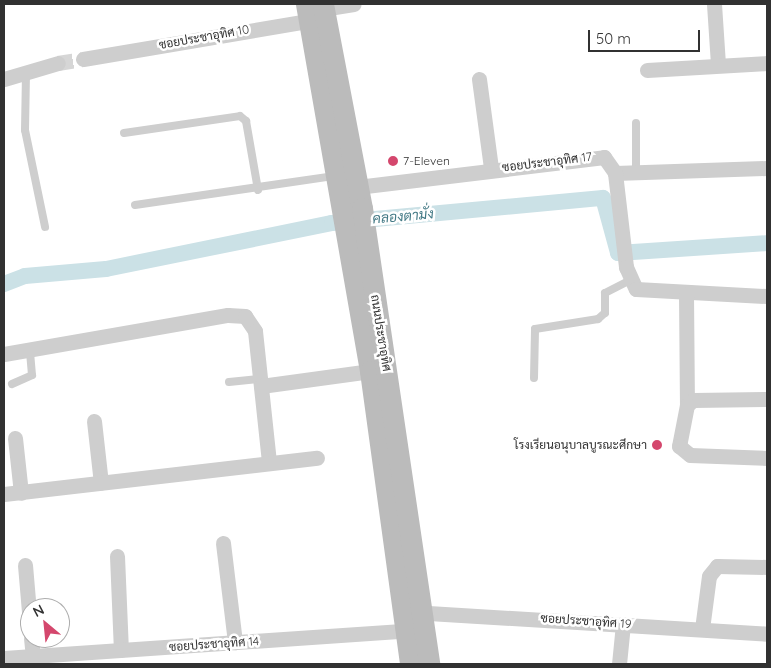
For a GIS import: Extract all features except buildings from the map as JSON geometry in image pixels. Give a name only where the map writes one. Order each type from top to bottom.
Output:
[{"type":"main road","name":"ถนนประชาอุทิศ","points":[[316,11],[344,183],[352,209],[358,243],[415,621],[429,664]]},
{"type":"main road","name":"ถนนประชาอุทิศ","points":[[410,664],[415,621]]},
{"type":"street","name":"ซอยประชาอุทิศ 10","points":[[83,59],[354,4]]},
{"type":"street","points":[[714,4],[718,65]]},
{"type":"street","points":[[4,79],[58,63]]},
{"type":"street","points":[[647,70],[767,63]]},
{"type":"street","points":[[479,79],[491,168]]},
{"type":"street","name":"ซอยประชาอุทิศ 17","points":[[344,183],[598,155],[608,160],[615,173]]},
{"type":"street","points":[[767,168],[615,173],[628,273],[645,293],[767,296]]},
{"type":"street","points":[[686,294],[687,405],[679,446],[690,455],[767,458]]},
{"type":"street","points":[[4,354],[238,314],[246,316],[255,331],[269,462]]},
{"type":"street","points":[[261,382],[378,370]]},
{"type":"street","points":[[687,405],[699,397],[767,399]]},
{"type":"street","points":[[94,421],[101,483]]},
{"type":"street","points":[[15,438],[21,493]]},
{"type":"street","points":[[4,494],[269,462],[317,458]]},
{"type":"street","points":[[223,543],[235,642]]},
{"type":"street","points":[[117,556],[121,650]]},
{"type":"street","points":[[25,565],[28,598]]},
{"type":"street","points":[[702,628],[709,576],[716,566],[767,567]]},
{"type":"street","name":"ซอยประชาอุทิศ 19","points":[[415,621],[623,624],[767,634]]},
{"type":"street","name":"ซอยประชาอุทิศ 14","points":[[4,658],[235,642],[415,621]]},
{"type":"street","points":[[619,664],[623,624]]},
{"type":"street","points":[[32,648],[33,656]]},
{"type":"lane","points":[[26,73],[25,130],[45,227]]},
{"type":"lane","points":[[124,133],[240,116],[246,120],[258,190]]},
{"type":"lane","points":[[636,123],[636,172]]},
{"type":"lane","points":[[135,205],[258,190],[344,183]]},
{"type":"lane","points":[[534,378],[535,330],[598,319],[604,313],[605,293],[628,273]]},
{"type":"lane","points":[[12,384],[32,375],[30,350]]},
{"type":"lane","points":[[229,382],[261,382]]},
{"type":"waterway","name":"คลองตามั่ง","points":[[4,284],[25,276],[106,269],[332,223],[603,198],[618,253],[767,243]]},
{"type":"tunnel","points":[[58,63],[83,59]]},
{"type":"place","name":"7-Eleven","points":[[393,161]]},
{"type":"place","name":"โรงเรียนอนุบาลบูรณะศึกษา","points":[[657,445]]}]
